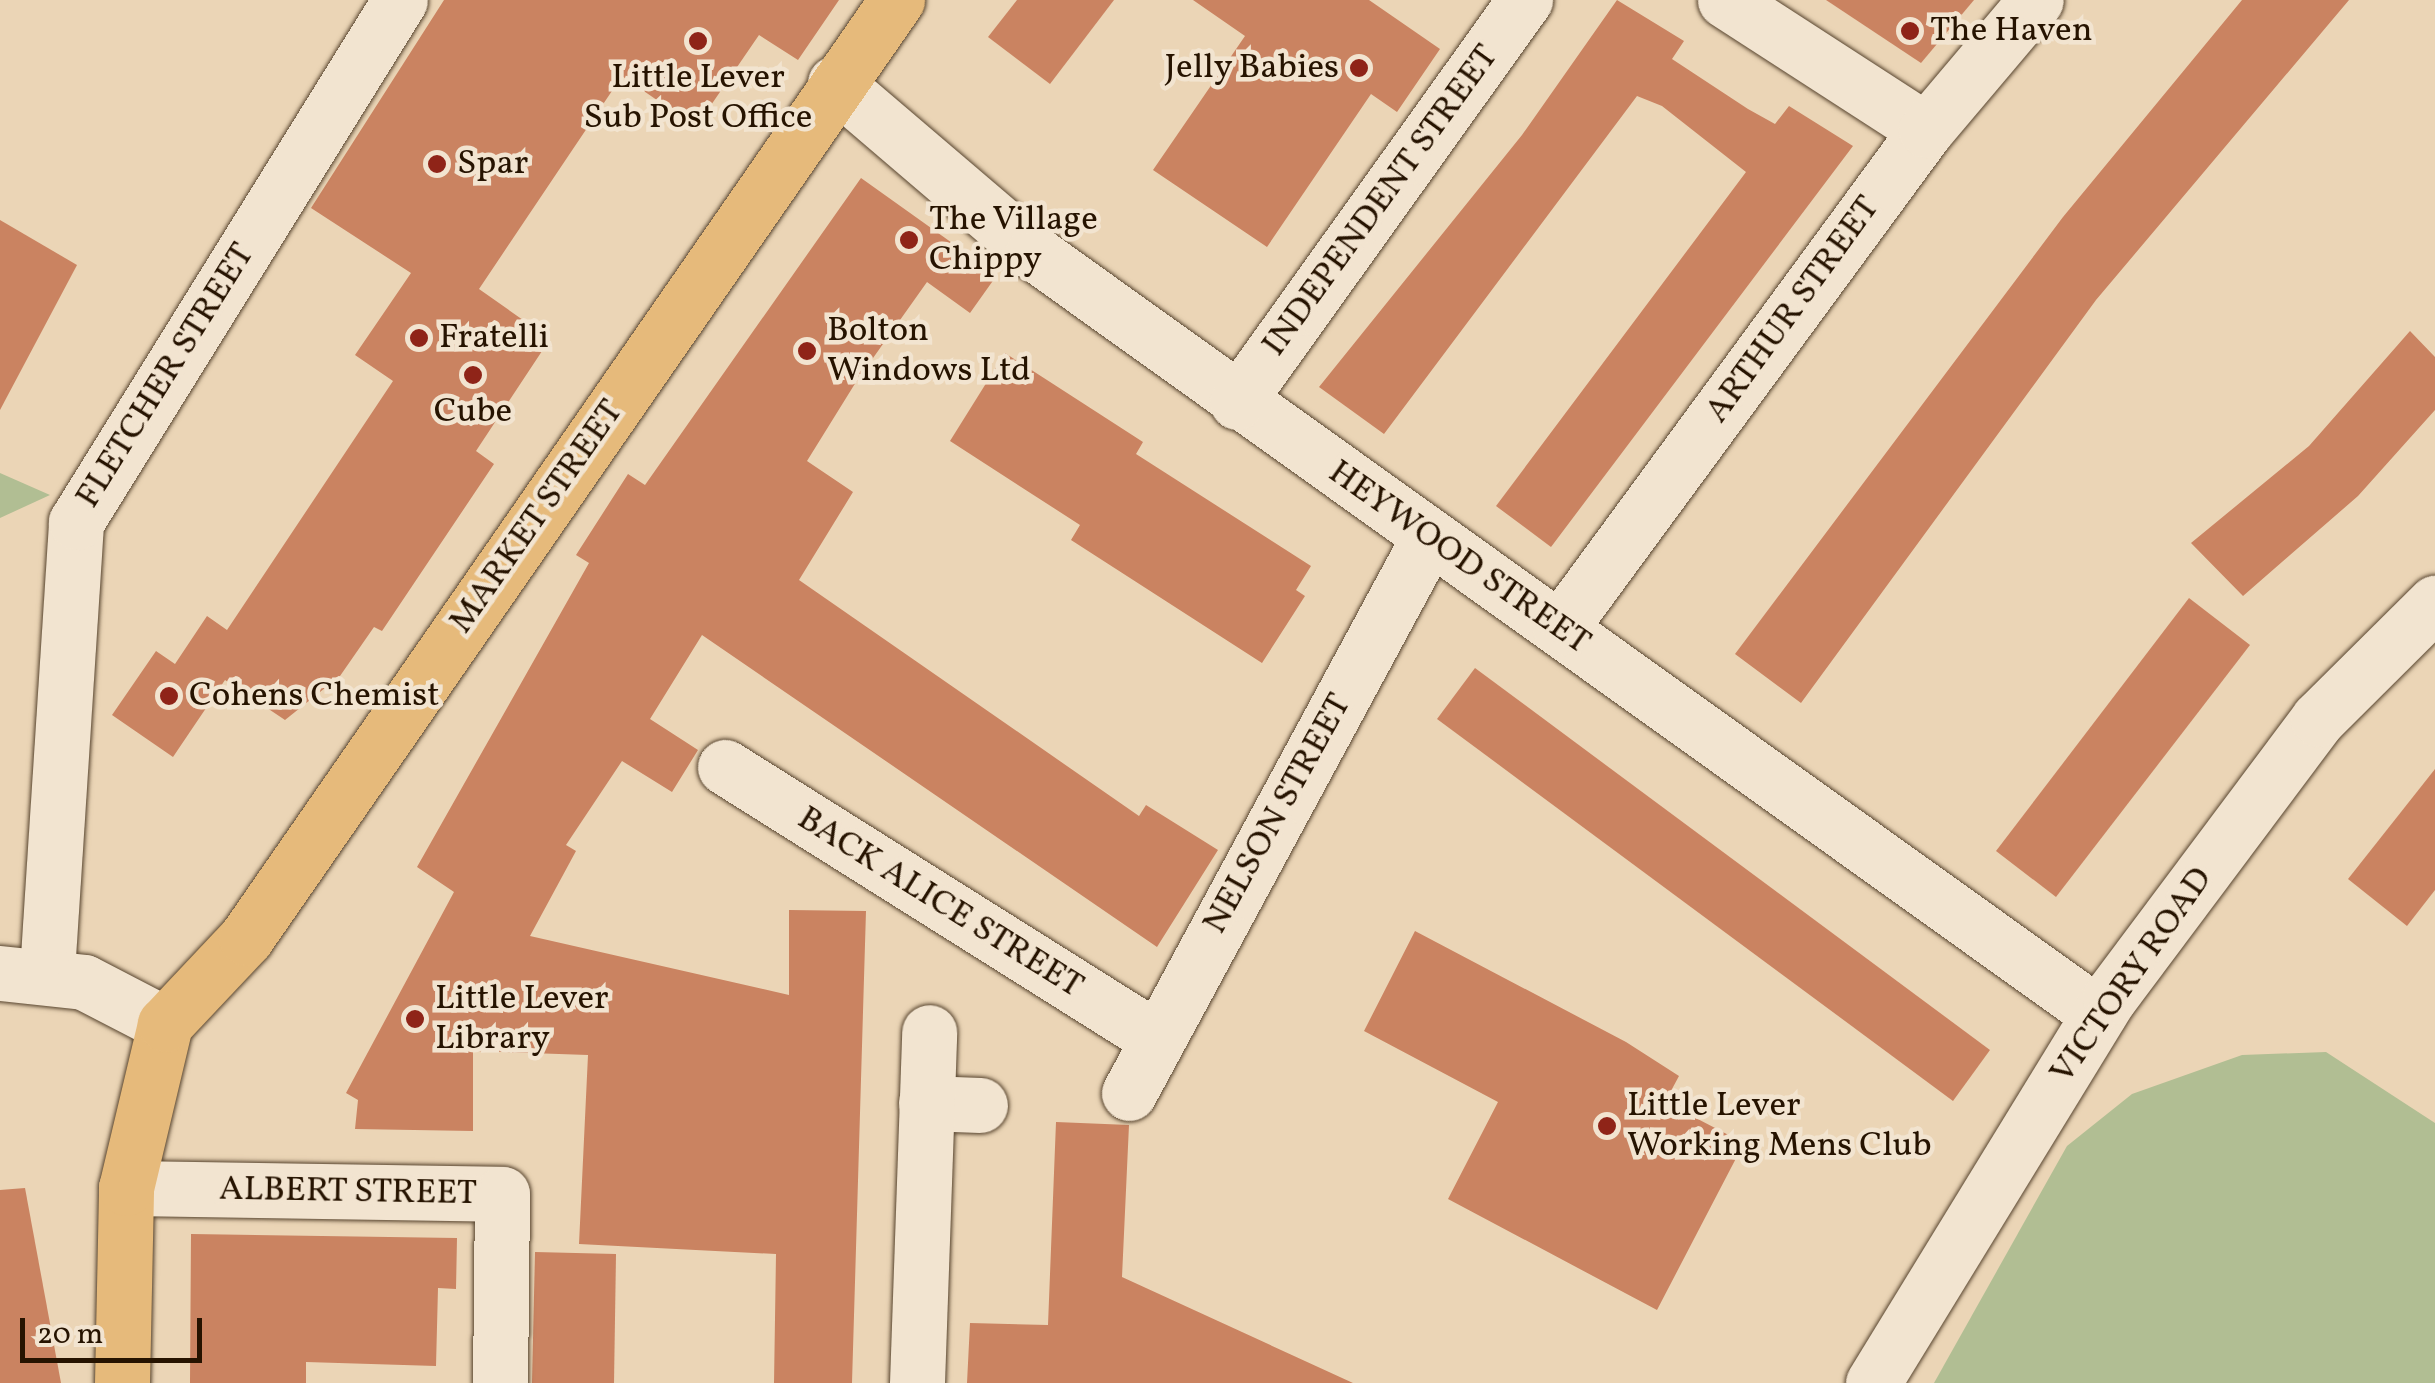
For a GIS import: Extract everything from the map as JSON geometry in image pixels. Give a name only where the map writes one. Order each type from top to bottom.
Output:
[{"type":"main road","name":"MARKET STREET","points":[[165,1024],[246,938],[835,83],[897,0]]},
{"type":"main road","points":[[122,1383],[126,1188],[165,1024]]},
{"type":"street","name":"FLETCHER STREET","points":[[24,972],[76,522],[400,0]]},
{"type":"street","name":"INDEPENDENT STREET","points":[[1237,402],[1525,0]]},
{"type":"street","points":[[1725,0],[1926,130]]},
{"type":"street","name":"ARTHUR STREET","points":[[1560,628],[1926,130],[2036,0]]},
{"type":"street","name":"HEYWOOD STREET","points":[[835,83],[1032,252],[2098,1014]]},
{"type":"street","name":"NELSON STREET","points":[[1129,1092],[1430,537]]},
{"type":"street","name":"VICTORY ROAD","points":[[1874,1383],[2098,1014],[2318,719],[2435,602]]},
{"type":"street","name":"BACK ALICE STREET","points":[[725,767],[1156,1038]]},
{"type":"street","points":[[24,972],[165,1024]]},
{"type":"street","points":[[917,1383],[929,1032]]},
{"type":"street","points":[[926,1103],[980,1104]]},
{"type":"street","name":"ALBERT STREET","points":[[126,1188],[502,1194],[500,1383]]},
{"type":"green space","points":[[0,473],[50,495],[0,518]]},
{"type":"green space","points":[[2326,1052],[2435,1123],[2435,1383],[1934,1383],[2067,1146],[2132,1094],[2242,1055]]},
{"type":"building","points":[[444,0],[839,0],[798,60],[759,35],[696,127],[622,76],[479,289],[550,339],[476,451],[494,464],[382,631],[374,627],[340,676],[285,720],[225,680],[173,757],[112,715],[156,651],[175,664],[207,616],[227,630],[393,381],[355,355],[411,273],[311,208]]},
{"type":"building","points":[[1017,0],[1114,0],[1050,84],[988,37]]},
{"type":"building","points":[[1193,0],[1369,0],[1440,49],[1397,112],[1371,94],[1267,247],[1153,170],[1245,36]]},
{"type":"building","points":[[1617,0],[1684,41],[1672,59],[1748,109],[1775,124],[1789,106],[1853,146],[1551,547],[1496,506],[1746,172],[1662,106],[1637,96],[1384,434],[1319,387],[1522,135]]},
{"type":"building","name":"The Haven","points":[[1826,0],[1974,0],[1921,63]]},
{"type":"building","points":[[2242,0],[2349,0],[2096,300],[1801,703],[1735,654],[2063,217]]},
{"type":"building","points":[[861,178],[997,275],[970,313],[927,282],[856,382],[807,461],[853,492],[799,580],[1139,816],[1146,805],[1218,850],[1157,947],[702,635],[650,719],[698,750],[672,792],[622,761],[566,845],[576,851],[530,936],[789,995],[789,910],[866,911],[852,1383],[774,1383],[776,1254],[579,1244],[588,1055],[473,1051],[473,1131],[355,1129],[358,1100],[346,1093],[454,892],[417,867],[589,563],[576,555],[628,474],[645,485]]},
{"type":"building","points":[[0,220],[77,265],[0,410]]},
{"type":"building","points":[[2410,331],[2435,357],[2435,410],[2358,496],[2243,596],[2191,543],[2309,446]]},
{"type":"building","points":[[1005,353],[1143,442],[1136,454],[1311,566],[1296,590],[1305,596],[1262,663],[1071,540],[1080,525],[950,441]]},
{"type":"building","points":[[2189,598],[2250,645],[2056,897],[1996,851]]},
{"type":"building","points":[[1475,668],[1990,1050],[1953,1101],[1437,719]]},
{"type":"building","points":[[2435,769],[2435,890],[2407,926],[2348,879]]},
{"type":"building","name":"Little Lever Working Mens Club","points":[[1415,931],[1626,1042],[1679,1076],[1665,1102],[1744,1143],[1657,1310],[1448,1199],[1498,1102],[1364,1031]]},
{"type":"building","points":[[1056,1122],[1129,1125],[1122,1277],[1353,1383],[967,1383],[970,1323],[1048,1325]]},
{"type":"building","points":[[25,1188],[61,1383],[0,1383],[0,1190]]},
{"type":"building","points":[[191,1234],[457,1238],[456,1289],[438,1288],[436,1366],[306,1362],[306,1383],[190,1383]]},
{"type":"building","points":[[535,1252],[616,1254],[614,1383],[532,1383]]},
{"type":"place","name":"The Haven","points":[[1910,31]]},
{"type":"place","name":"Little Lever Sub Post Office","points":[[698,41]]},
{"type":"place","name":"Jelly Babies","points":[[1359,68]]},
{"type":"place","name":"Spar","points":[[437,164]]},
{"type":"place","name":"The Village Chippy","points":[[909,240]]},
{"type":"place","name":"Fratelli","points":[[419,338]]},
{"type":"place","name":"Bolton Windows Ltd","points":[[807,351]]},
{"type":"place","name":"Cube","points":[[473,375]]},
{"type":"place","name":"Cohens Chemist","points":[[169,696]]},
{"type":"place","name":"Little Lever Library","points":[[415,1019]]},
{"type":"place","name":"Little Lever Working Mens Club","points":[[1607,1126]]}]
